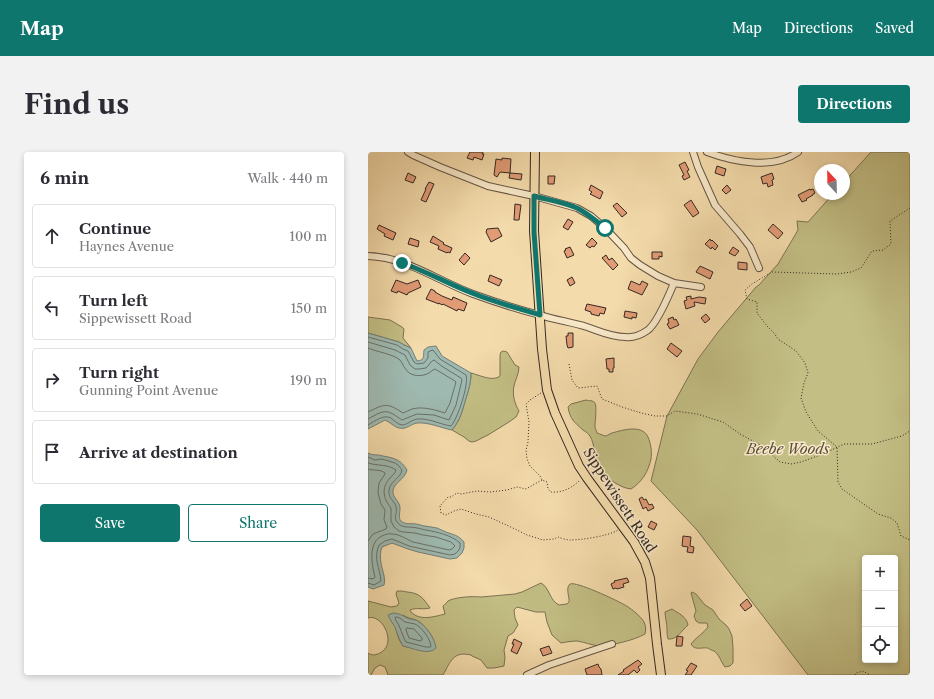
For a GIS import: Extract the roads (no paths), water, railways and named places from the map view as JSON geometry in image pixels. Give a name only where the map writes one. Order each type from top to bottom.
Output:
[{"type":"main road","name":"Sippewissett Road","points":[[535,152],[534,239],[544,371],[547,390],[555,413],[584,474],[639,549],[645,562],[650,578],[662,675]]},
{"type":"street","points":[[408,152],[440,168],[488,186],[534,196],[577,208],[591,216],[605,228],[624,248],[631,258],[640,265],[674,283],[701,287]]},
{"type":"street","points":[[693,152],[715,205],[750,247],[759,268]]},
{"type":"street","points":[[707,152],[740,162],[765,163],[784,160],[798,152]]},
{"type":"street","points":[[368,256],[382,257],[414,267],[473,294],[610,335],[625,337],[633,337],[648,330],[654,323],[674,283]]},
{"type":"street","points":[[527,675],[548,665],[612,644]]},
{"type":"water","points":[[368,333],[399,342],[411,348],[417,361],[422,359],[424,350],[428,347],[436,346],[442,356],[471,373],[470,386],[462,411],[452,430],[421,423],[417,423],[406,428],[399,428],[385,420],[368,429]]},
{"type":"water","points":[[368,453],[394,459],[405,467],[407,470],[406,473],[393,490],[394,496],[400,506],[399,515],[401,521],[404,523],[437,528],[460,538],[464,542],[464,548],[462,553],[457,558],[450,559],[418,552],[392,543],[382,547],[381,551],[380,559],[384,577],[384,585],[373,589],[368,587]]},
{"type":"water","points":[[393,613],[416,620],[422,624],[428,630],[436,648],[429,651],[420,651],[403,646],[395,626],[388,615]]},
{"type":"park label","name":"Beebe Woods","points":[[788,449]]}]
